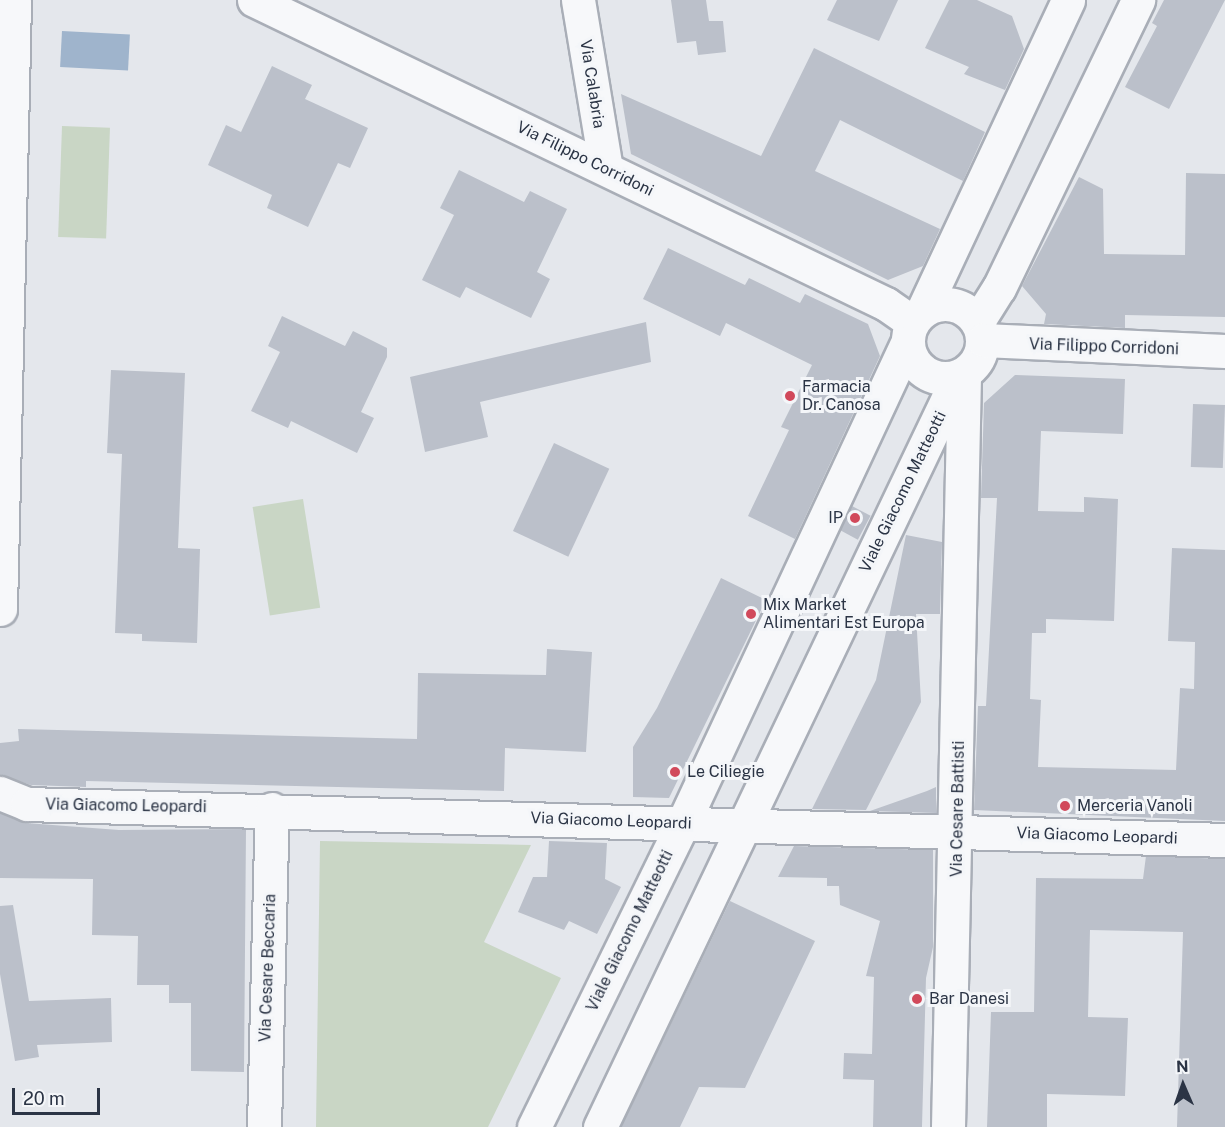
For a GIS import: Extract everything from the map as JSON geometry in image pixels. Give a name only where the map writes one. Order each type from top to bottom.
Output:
[{"type":"street","points":[[0,609],[14,0]]},
{"type":"street","name":"Via Filippo Corridoni","points":[[254,0],[886,304],[914,325]]},
{"type":"street","name":"Via Calabria","points":[[578,0],[606,169]]},
{"type":"street","points":[[980,331],[953,306],[914,325],[912,360],[924,373],[940,379],[961,375],[978,360],[980,331],[999,288],[1138,0]]},
{"type":"street","name":"Viale Giacomo Matteotti","points":[[534,1127],[683,823],[914,325],[1055,4]]},
{"type":"street","name":"Via Filippo Corridoni","points":[[980,331],[1225,351]]},
{"type":"street","name":"Viale Giacomo Matteotti","points":[[600,1127],[911,474],[961,375]]},
{"type":"street","name":"Via Cesare Battisti","points":[[948,1127],[958,832],[963,490],[961,375]]},
{"type":"street","points":[[911,474],[963,490]]},
{"type":"street","name":"Via Giacomo Leopardi","points":[[0,793],[27,804],[272,808],[743,826],[1225,840]]},
{"type":"street","name":"Via Cesare Beccaria","points":[[264,1127],[272,808]]},
{"type":"green space","points":[[62,126],[110,128],[106,239],[58,237]]},
{"type":"green space","points":[[303,499],[320,608],[270,616],[253,507]]},
{"type":"green space","points":[[320,841],[531,845],[484,942],[561,978],[488,1127],[316,1127]]},
{"type":"water","points":[[62,31],[130,35],[128,71],[60,67]]},
{"type":"building","points":[[671,0],[706,0],[709,21],[723,21],[726,52],[698,55],[696,41],[677,43]]},
{"type":"building","points":[[837,0],[898,0],[879,41],[827,20]]},
{"type":"building","points":[[949,0],[977,0],[1012,16],[1024,49],[1005,90],[964,74],[969,67],[925,48]]},
{"type":"building","points":[[1164,0],[1225,0],[1169,109],[1125,87],[1157,26],[1152,23]]},
{"type":"building","points":[[814,48],[985,132],[963,181],[840,120],[815,171],[940,229],[923,266],[888,280],[631,154],[621,94],[761,156]]},
{"type":"building","points":[[272,66],[312,85],[305,99],[368,128],[350,168],[338,163],[308,227],[267,208],[272,195],[208,165],[226,125],[241,132]]},
{"type":"building","points":[[459,170],[524,202],[530,191],[567,209],[537,272],[550,279],[531,318],[466,287],[460,298],[422,280],[454,215],[440,208]]},
{"type":"building","points":[[1186,173],[1225,174],[1225,317],[1125,315],[1125,328],[1044,324],[1046,314],[1022,286],[1079,177],[1103,189],[1104,254],[1185,255]]},
{"type":"building","points":[[668,248],[745,285],[749,278],[800,303],[805,294],[868,324],[880,356],[795,539],[748,516],[789,430],[781,427],[812,365],[726,323],[720,336],[643,299]]},
{"type":"building","points":[[282,316],[345,346],[353,331],[387,348],[387,357],[361,412],[374,418],[357,453],[291,421],[288,428],[251,411],[280,352],[268,346]]},
{"type":"building","points":[[646,322],[651,362],[480,402],[488,437],[425,452],[410,377]]},
{"type":"building","points":[[111,370],[185,373],[178,548],[200,549],[197,643],[142,641],[142,634],[115,633],[122,454],[107,453]]},
{"type":"building","points":[[1015,375],[1125,379],[1123,434],[1041,431],[1038,511],[1084,512],[1084,497],[1118,499],[1114,621],[1046,619],[1046,633],[1032,633],[1030,699],[1041,700],[1038,767],[1176,770],[1180,688],[1194,689],[1195,642],[1168,641],[1172,548],[1225,550],[1225,821],[974,810],[978,706],[986,706],[997,498],[981,498],[984,403]]},
{"type":"building","points":[[1193,404],[1225,405],[1223,468],[1191,467]]},
{"type":"building","points":[[554,443],[609,469],[568,557],[513,531]]},
{"type":"building","points":[[852,506],[871,516],[858,540],[839,530]]},
{"type":"building","points":[[906,535],[942,542],[940,614],[916,614],[921,702],[866,810],[812,809],[876,680]]},
{"type":"building","points":[[721,578],[766,600],[669,798],[633,797],[633,747],[657,708]]},
{"type":"building","points":[[547,649],[592,652],[586,752],[505,748],[504,791],[86,781],[86,787],[31,785],[0,775],[0,743],[19,741],[18,729],[417,739],[418,673],[546,675]]},
{"type":"building","points":[[936,787],[936,813],[870,811],[927,791]]},
{"type":"building","points":[[0,813],[26,823],[119,830],[246,829],[244,1072],[191,1071],[191,1003],[169,1003],[169,985],[137,985],[138,936],[92,935],[93,879],[0,878]]},
{"type":"building","points":[[549,841],[607,843],[605,879],[621,887],[597,934],[569,921],[564,930],[518,912],[533,877],[547,877]]},
{"type":"building","points":[[794,846],[933,850],[933,947],[926,978],[922,1127],[873,1127],[874,1080],[843,1079],[844,1053],[872,1054],[874,977],[866,976],[880,921],[840,905],[839,886],[827,886],[827,878],[778,877]]},
{"type":"building","points":[[1146,856],[1225,859],[1225,1127],[1177,1127],[1183,932],[1090,930],[1088,1017],[1128,1018],[1125,1096],[1047,1094],[1047,1127],[987,1127],[991,1012],[1034,1012],[1036,878],[1143,879]]},
{"type":"building","points":[[730,901],[815,941],[745,1088],[699,1087],[680,1127],[621,1127]]},
{"type":"building","points":[[13,905],[29,1001],[111,998],[112,1042],[37,1045],[39,1057],[15,1061],[0,974],[0,906]]},
{"type":"place","name":"Farmacia Dr. Canosa","points":[[790,396]]},
{"type":"place","name":"IP","points":[[855,518]]},
{"type":"place","name":"Mix Market Alimentari Est Europa","points":[[751,614]]},
{"type":"place","name":"Le Ciliegie","points":[[675,772]]},
{"type":"place","name":"Merceria Vanoli","points":[[1065,806]]},
{"type":"place","name":"Bar Danesi","points":[[917,999]]}]
